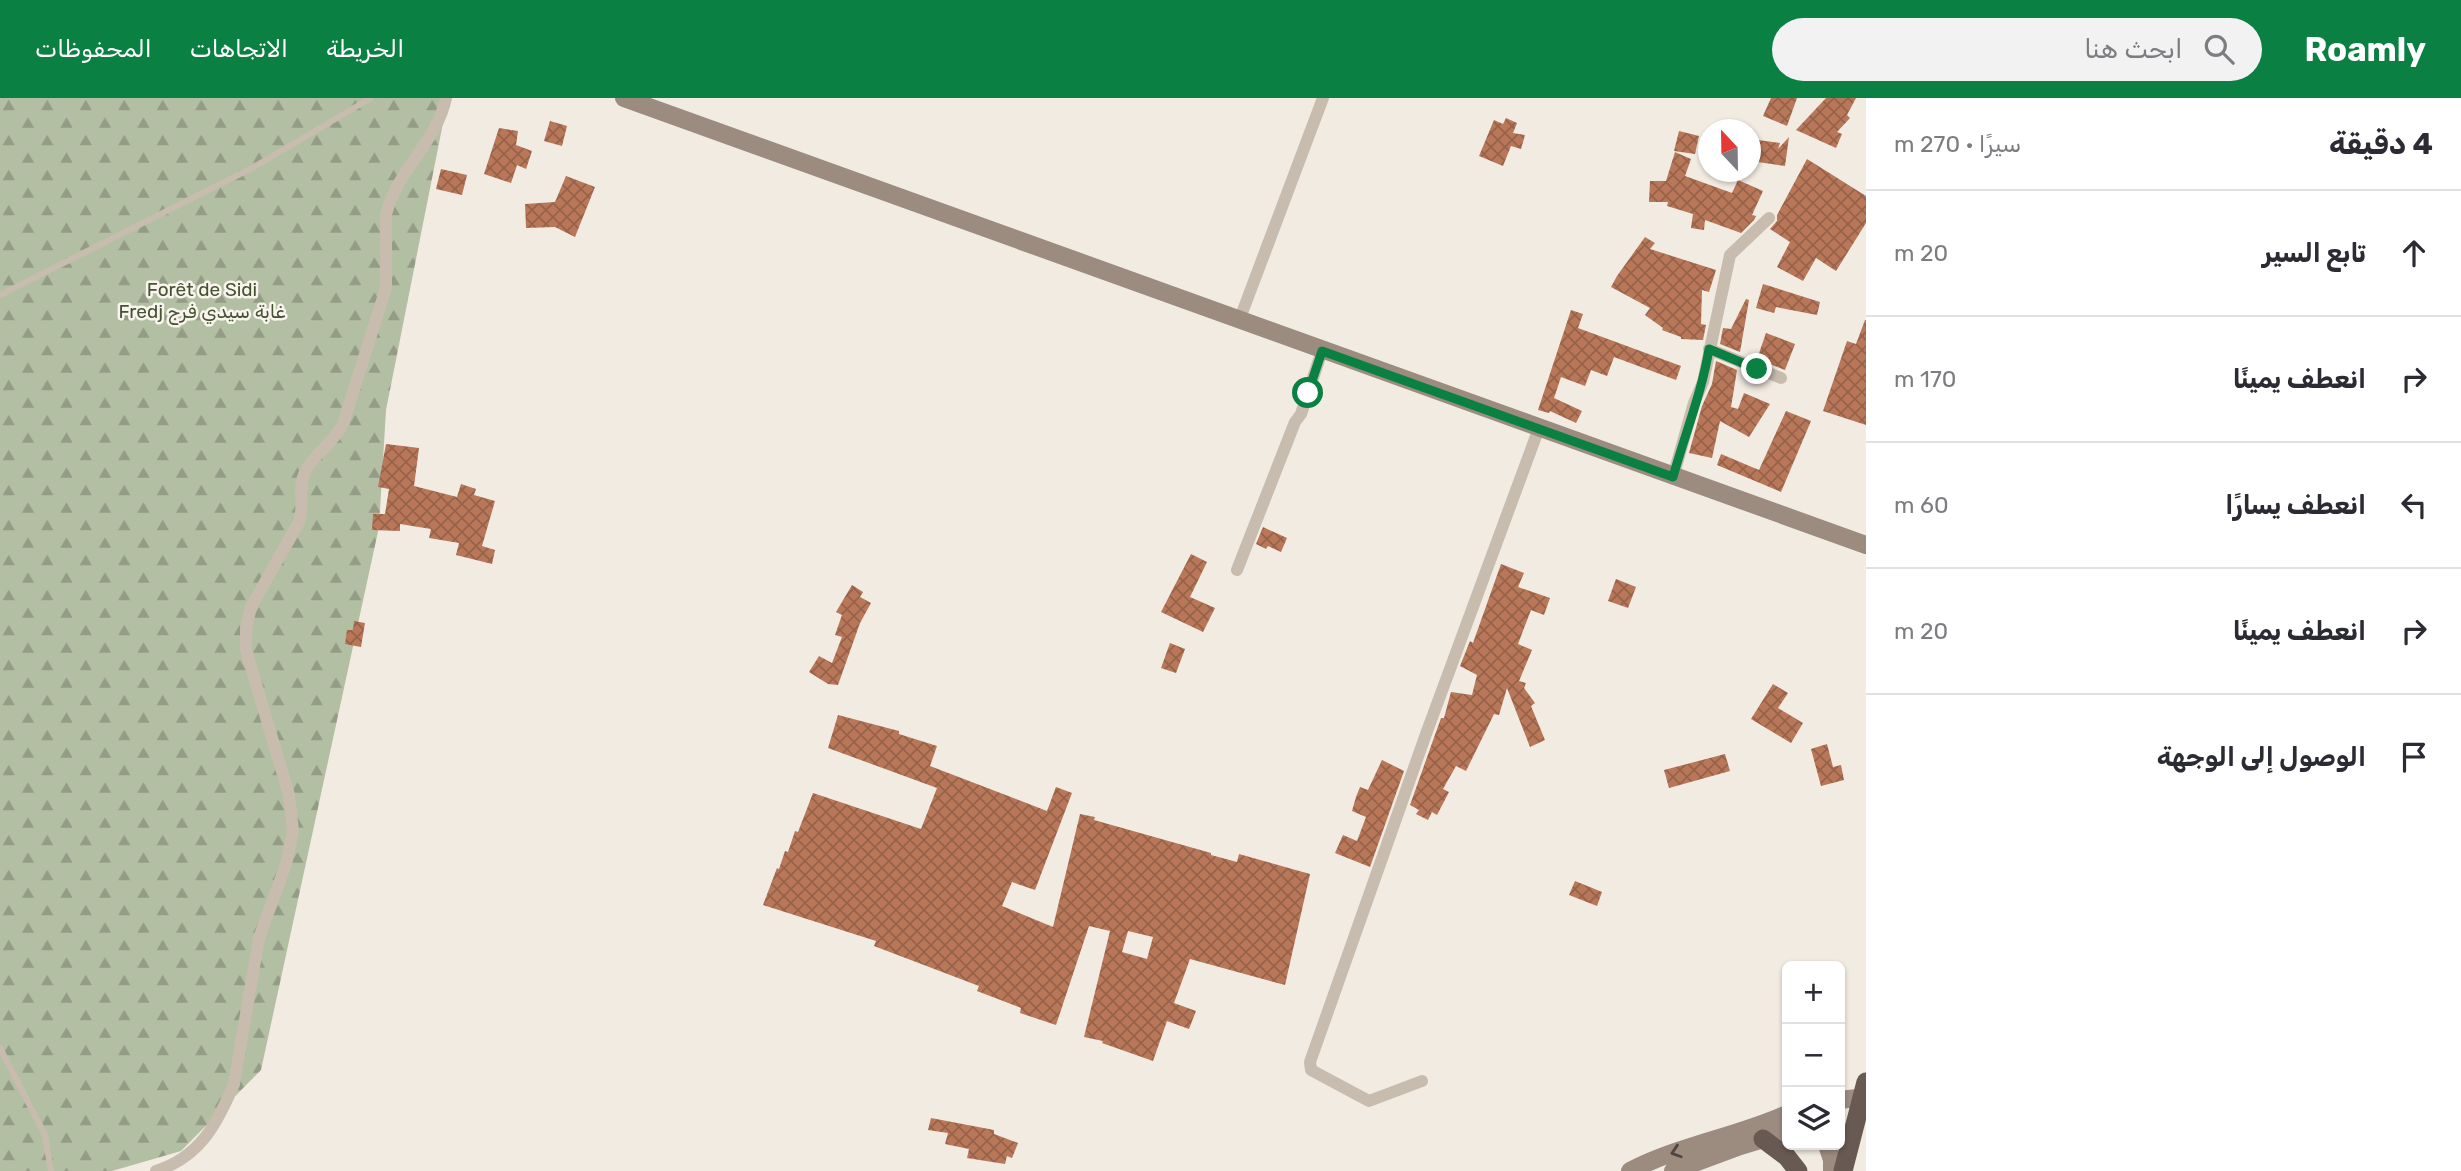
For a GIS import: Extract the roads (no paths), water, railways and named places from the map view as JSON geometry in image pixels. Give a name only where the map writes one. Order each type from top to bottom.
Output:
[{"type":"highway","points":[[1845,1162],[1865,1092]]},
{"type":"highway","points":[[1763,1139],[1787,1157],[1798,1171]]},
{"type":"highway","points":[[1845,1162],[1857,1145],[1866,1142]]},
{"type":"main road","points":[[624,98],[1866,545]]},
{"type":"main road","points":[[1845,1098],[1865,1092]]},
{"type":"main road","points":[[1674,1171],[1782,1117]]},
{"type":"main road","points":[[1630,1171],[1671,1153],[1739,1140],[1763,1139],[1782,1133]]},
{"type":"main road","points":[[1829,1150],[1832,1171]]},
{"type":"street","points":[[156,1171],[187,1157],[203,1142],[234,1084],[260,938],[290,849],[292,814],[289,795],[246,650],[246,628],[251,607],[299,522],[303,511],[302,484],[305,471],[335,438],[343,424],[383,298],[387,278],[388,205],[398,184],[438,124],[446,98]]},
{"type":"street","points":[[1239,321],[1323,98]]},
{"type":"street","points":[[1673,477],[1694,403],[1703,382],[1730,256],[1769,218]]},
{"type":"street","points":[[1709,349],[1781,378]]},
{"type":"street","points":[[1237,570],[1294,422],[1301,414],[1322,351]]},
{"type":"street","points":[[1422,1081],[1369,1101],[1311,1070],[1310,1062],[1539,428]]},
{"type":"lane","points":[[0,295],[254,167],[371,98]]},
{"type":"lane","points":[[0,1048],[45,1135],[51,1171]]},
{"type":"park label","name":"Forêt de Sidi Fredj غابة سيدي فرج","points":[[202,300]]}]
